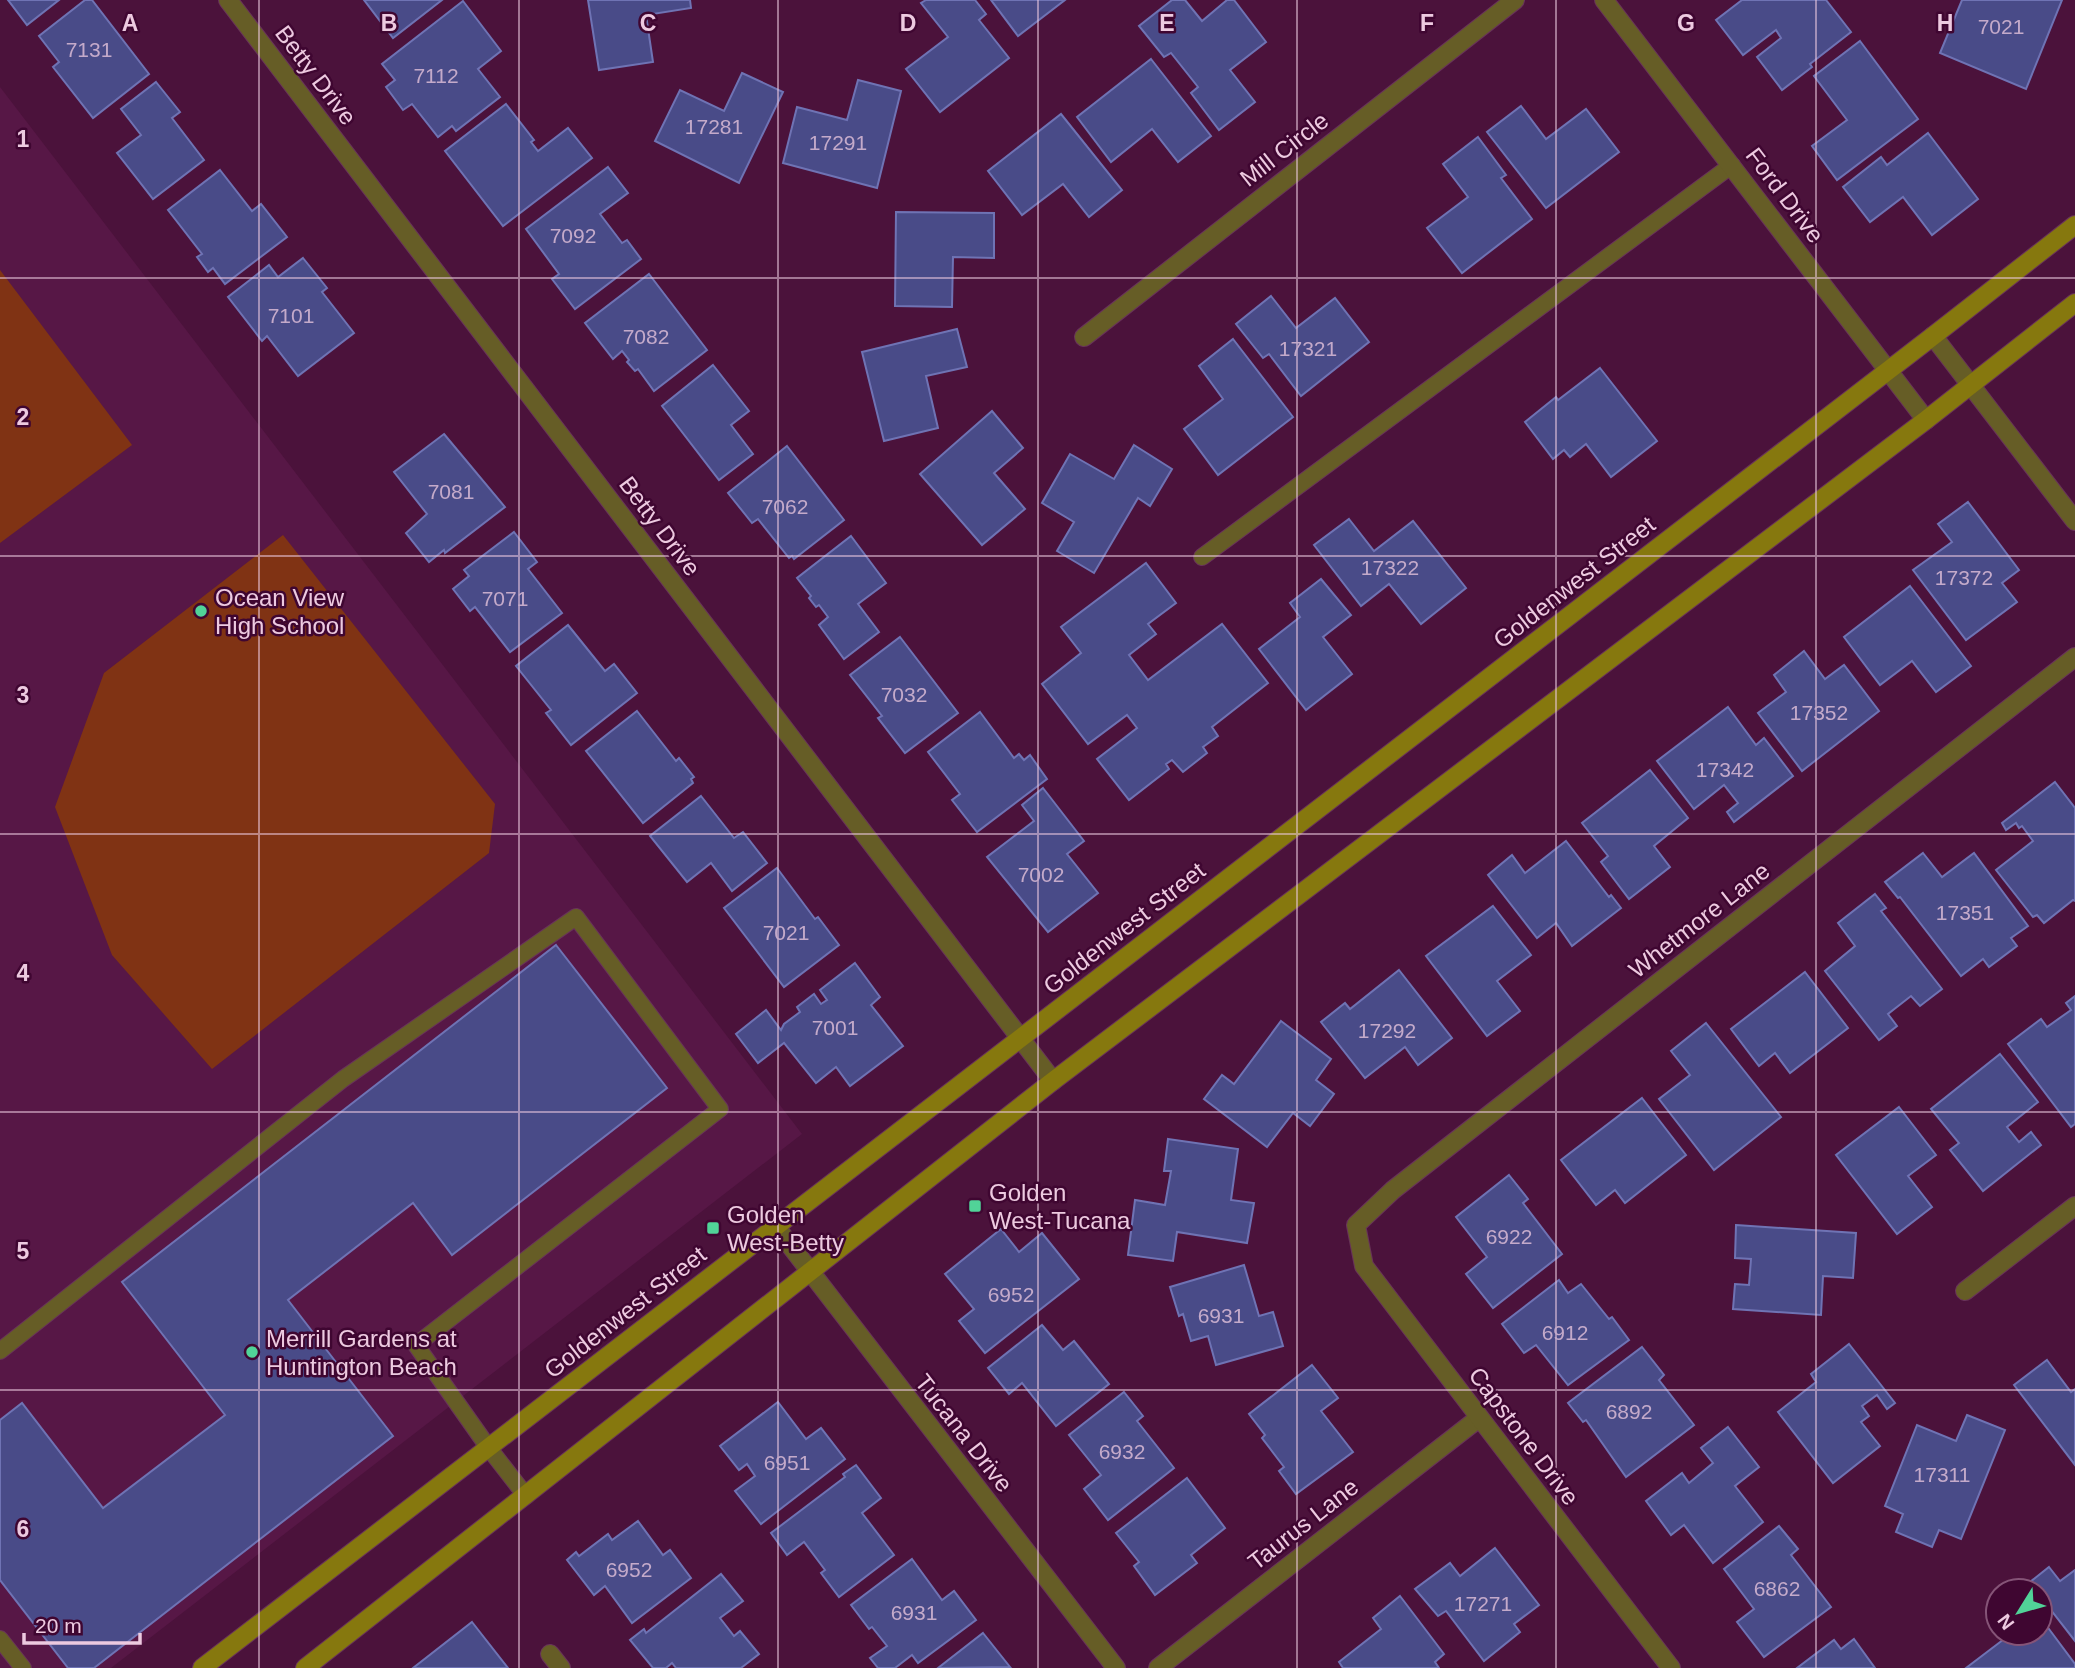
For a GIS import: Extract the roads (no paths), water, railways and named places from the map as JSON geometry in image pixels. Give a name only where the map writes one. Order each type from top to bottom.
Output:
[{"type":"main road","name":"Goldenwest Street","points":[[202,1668],[2075,225]]},
{"type":"main road","points":[[305,1668],[1054,1081],[1926,420],[2075,303]]},
{"type":"street","name":"Betty Drive","points":[[228,0],[1054,1081]]},
{"type":"street","name":"Mill Circle","points":[[1084,337],[1515,0]]},
{"type":"street","name":"Ford Drive","points":[[1604,0],[1926,420]]},
{"type":"street","points":[[1934,336],[2075,520]]},
{"type":"street","name":"Whetmore Lane","points":[[1356,1225],[1393,1190],[2075,657]]},
{"type":"street","points":[[1965,1291],[2075,1206]]},
{"type":"street","name":"Capstone Drive","points":[[1356,1225],[1364,1266],[1671,1668]]},
{"type":"street","name":"Tucana Drive","points":[[776,1227],[1116,1668]]},
{"type":"street","name":"Taurus Lane","points":[[1157,1668],[1479,1418]]},
{"type":"lane","points":[[1202,557],[1732,165]]},
{"type":"lane","points":[[0,1351],[343,1079],[576,917],[720,1109],[416,1345],[526,1496]]},
{"type":"lane","points":[[0,1639],[23,1668]]},
{"type":"place","name":"Ocean View High School","points":[[201,611]]},
{"type":"place","name":"Golden West-Tucana","points":[[975,1206]]},
{"type":"place","name":"Golden West-Betty","points":[[713,1228]]},
{"type":"place","name":"Merrill Gardens at Huntington Beach","points":[[252,1352]]}]
